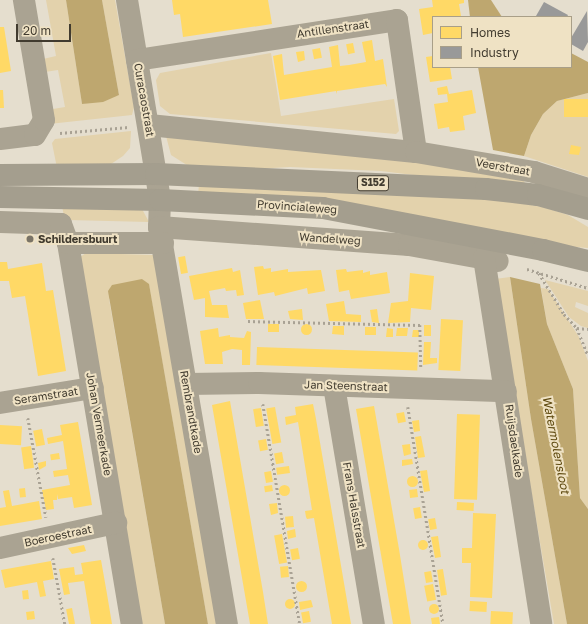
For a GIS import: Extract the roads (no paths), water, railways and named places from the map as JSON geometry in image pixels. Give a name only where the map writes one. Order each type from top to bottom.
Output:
[{"type":"main road","name":"S152","points":[[0,175],[156,174],[486,189],[538,195],[588,209]]},
{"type":"main road","name":"Provincialeweg","points":[[0,197],[160,200],[284,205],[353,212],[543,250],[588,261]]},
{"type":"street","points":[[0,139],[35,135],[44,120],[24,0]]},
{"type":"street","name":"Curacaostraat","points":[[127,0],[149,125],[160,200]]},
{"type":"street","name":"Antillenstraat","points":[[137,60],[397,20],[416,152]]},
{"type":"street","points":[[149,125],[416,152]]},
{"type":"street","name":"Veerstraat","points":[[416,152],[534,172],[588,189]]},
{"type":"street","name":"Rembrandtkade","points":[[160,200],[161,235],[227,624]]},
{"type":"street","name":"Wandelweg","points":[[0,222],[65,234],[161,235],[408,245],[492,260]]},
{"type":"street","name":"Johan Vermeerkade","points":[[65,234],[93,388],[132,624]]},
{"type":"street","name":"Ruijsdaelkade","points":[[492,260],[506,391],[541,624]]},
{"type":"street","name":"Jan Steenstraat","points":[[187,384],[259,383],[506,391]]},
{"type":"street","name":"Frans Halsstraat","points":[[334,386],[374,624]]},
{"type":"street","name":"Seramstraat","points":[[0,403],[93,388]]},
{"type":"street","name":"Boeroestraat","points":[[0,548],[116,523]]},
{"type":"water","points":[[66,0],[102,0],[119,95],[103,102],[82,104]]},
{"type":"water","points":[[468,0],[491,0],[501,16],[470,16]]},
{"type":"water","points":[[572,54],[588,62],[588,93],[557,101],[543,114],[531,135],[524,156],[493,150],[478,68],[572,68]]},
{"type":"water","name":"Watermolensloot","points":[[510,277],[540,284],[547,324],[573,389],[580,498],[588,509],[588,624],[567,624],[531,419]]},
{"type":"water","points":[[142,279],[149,284],[208,624],[165,624],[108,291],[112,285]]},
{"type":"place","name":"Schildersbuurt","points":[[30,239]]}]
